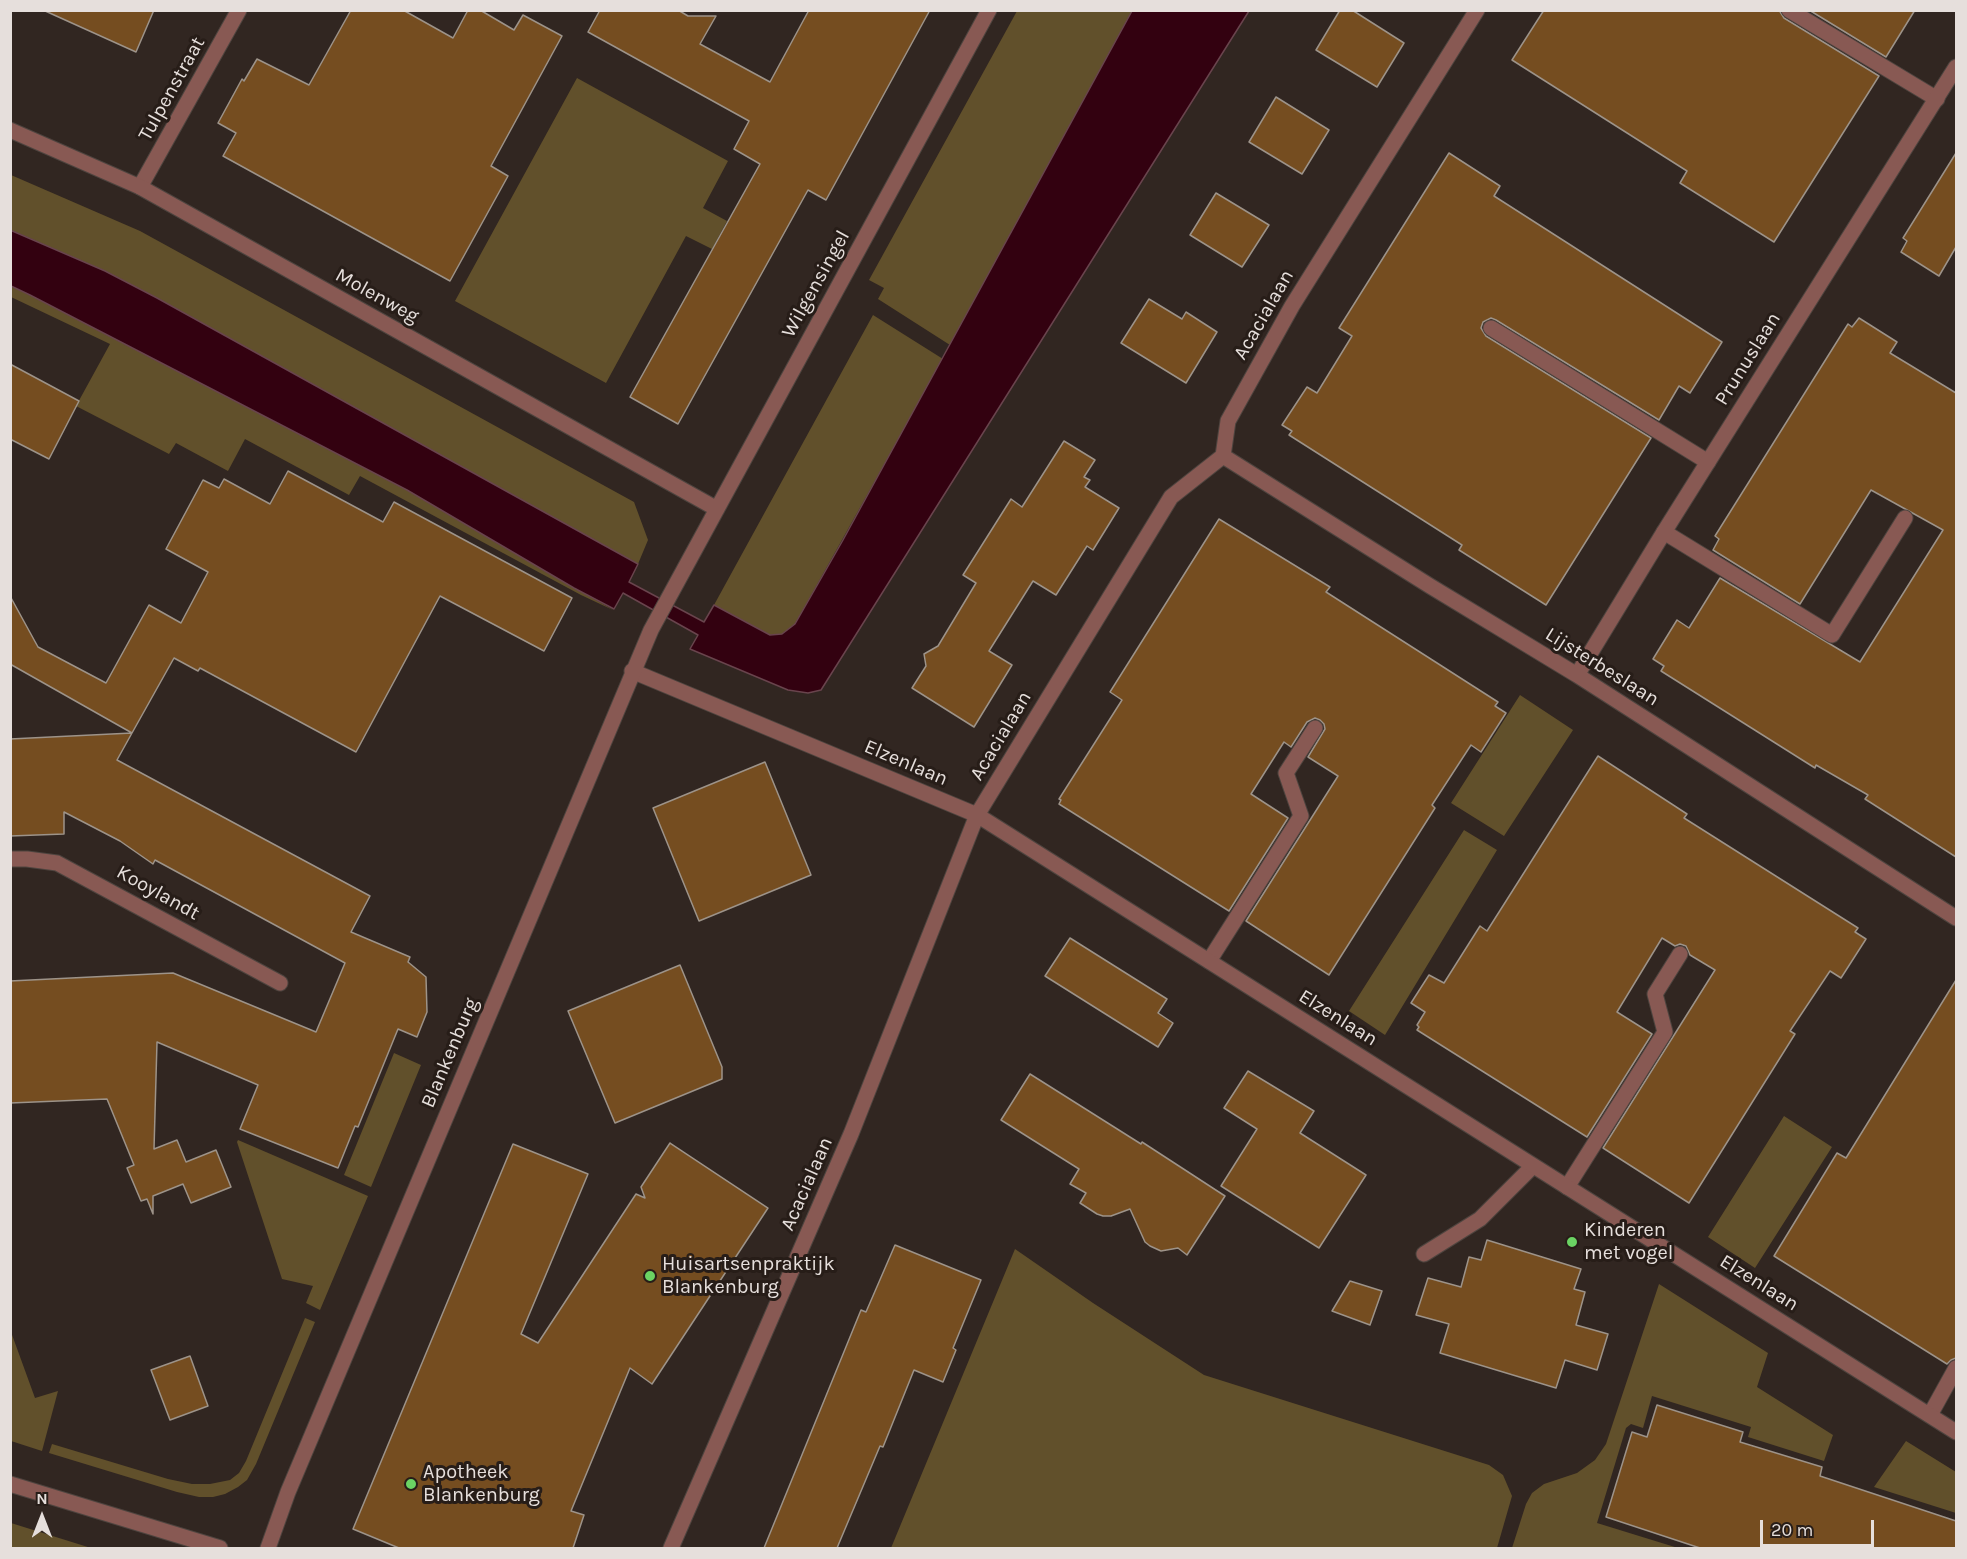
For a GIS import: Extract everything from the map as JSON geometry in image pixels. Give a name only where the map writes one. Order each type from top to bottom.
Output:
[{"type":"street","name":"Tulpenstraat","points":[[140,187],[239,10]]},
{"type":"street","name":"Wilgensingel","points":[[680,578],[989,10]]},
{"type":"street","name":"Acacialaan","points":[[671,1548],[851,1134],[977,815],[1171,497],[1223,456],[1228,421],[1292,306],[1477,10]]},
{"type":"street","points":[[1789,10],[1937,99]]},
{"type":"street","name":"Prunuslaan","points":[[1577,675],[1664,532],[1956,67]]},
{"type":"street","name":"Molenweg","points":[[10,129],[140,187],[717,509]]},
{"type":"street","points":[[1491,328],[1708,462]]},
{"type":"street","name":"Lijsterbeslaan","points":[[1223,456],[1577,675],[1956,918]]},
{"type":"street","points":[[1664,532],[1832,635],[1905,518]]},
{"type":"street","name":"Blankenburg","points":[[268,1548],[288,1492],[632,671],[655,622],[680,578]]},
{"type":"street","name":"Elzenlaan","points":[[632,671],[977,815],[1956,1432]]},
{"type":"street","points":[[1209,961],[1301,816],[1286,773],[1315,728]]},
{"type":"street","name":"Kooylandt","points":[[10,860],[27,859],[57,863],[280,984]]},
{"type":"street","points":[[1567,1187],[1665,1032],[1655,994],[1680,954]]},
{"type":"street","points":[[1424,1254],[1480,1219],[1533,1166]]},
{"type":"street","points":[[1930,1415],[1956,1368]]},
{"type":"street","points":[[10,1484],[220,1548]]},
{"type":"shaded area","points":[[1017,11],[1132,11],[950,345],[878,299],[884,288],[869,280]]},
{"type":"shaded area","points":[[1132,11],[1249,11],[821,690],[808,693],[788,690],[690,649],[698,635],[623,593],[614,609],[407,490],[11,286],[10,230],[105,271],[157,298],[638,564],[629,582],[704,622],[714,605],[770,635],[782,634],[795,624],[843,540]]},
{"type":"shaded area","points":[[577,78],[728,161],[703,208],[727,221],[712,249],[686,236],[606,383],[455,301]]},
{"type":"shaded area","points":[[11,175],[140,231],[634,502],[648,540],[638,564],[157,298],[105,271],[11,230]]},
{"type":"shaded area","points":[[11,286],[407,490],[613,610],[360,476],[349,495],[245,439],[228,471],[176,443],[169,454],[76,406],[110,344],[11,297]]},
{"type":"shaded area","points":[[873,315],[943,359],[795,624],[782,634],[770,635],[714,605]]},
{"type":"shaded area","points":[[1520,695],[1573,730],[1504,836],[1451,803]]},
{"type":"shaded area","points":[[1464,830],[1497,850],[1385,1035],[1349,1011]]},
{"type":"shaded area","points":[[394,1053],[421,1065],[371,1187],[344,1175]]},
{"type":"shaded area","points":[[1784,1116],[1832,1147],[1755,1268],[1708,1237]]},
{"type":"shaded area","points":[[238,1140],[368,1196],[320,1310],[306,1303],[313,1286],[282,1279]]},
{"type":"shaded area","points":[[1015,1249],[1204,1375],[1489,1465],[1503,1475],[1512,1496],[1497,1548],[891,1548]]},
{"type":"shaded area","points":[[1659,1284],[1768,1353],[1757,1387],[1833,1435],[1824,1461],[1748,1437],[1751,1427],[1652,1396],[1643,1428],[1631,1424],[1626,1428],[1597,1523],[1678,1548],[1512,1548],[1526,1504],[1532,1493],[1544,1484],[1577,1473],[1595,1460],[1606,1444]]},
{"type":"shaded area","points":[[305,1318],[315,1322],[256,1464],[247,1480],[225,1494],[199,1497],[177,1492],[49,1453],[52,1444],[192,1484],[210,1484],[230,1480],[239,1473],[246,1461]]},
{"type":"shaded area","points":[[11,1332],[35,1398],[58,1391],[42,1451],[11,1441]]},
{"type":"shaded area","points":[[1906,1441],[1956,1472],[1956,1513],[1874,1487]]},
{"type":"shaded area","points":[[11,1523],[91,1548],[11,1548]]},
{"type":"building","points":[[43,10],[154,10],[136,52]]},
{"type":"building","points":[[351,10],[403,10],[453,38],[468,10],[480,10],[514,30],[523,15],[562,36],[491,166],[508,176],[450,281],[223,156],[236,133],[218,123],[242,79],[244,81],[257,59],[309,85]]},
{"type":"building","points":[[600,10],[678,10],[688,16],[716,16],[700,44],[770,82],[809,10],[930,10],[826,200],[808,190],[678,424],[630,397],[760,164],[734,149],[749,121],[588,32]]},
{"type":"building","points":[[1340,10],[1352,10],[1404,43],[1377,87],[1316,50]]},
{"type":"building","points":[[1544,10],[1779,10],[1784,18],[1879,76],[1774,242],[1680,183],[1687,171],[1512,60]]},
{"type":"building","points":[[1809,10],[1915,10],[1886,57]]},
{"type":"building","points":[[1276,97],[1329,130],[1302,174],[1249,142]]},
{"type":"building","points":[[1449,153],[1500,186],[1494,196],[1722,342],[1690,393],[1679,386],[1659,420],[1496,320],[1491,318],[1483,322],[1481,328],[1486,336],[1651,438],[1546,605],[1459,550],[1462,545],[1289,435],[1292,431],[1282,425],[1307,387],[1317,393],[1352,336],[1339,328]]},
{"type":"building","points":[[1956,153],[1956,247],[1939,276],[1901,252],[1907,241],[1903,238]]},
{"type":"building","points":[[1216,193],[1269,225],[1242,267],[1190,235]]},
{"type":"building","points":[[1149,299],[1182,319],[1186,312],[1217,332],[1186,383],[1121,343]]},
{"type":"building","points":[[1859,318],[1897,342],[1890,353],[1956,393],[1956,857],[1865,799],[1868,795],[1816,765],[1815,768],[1661,671],[1664,666],[1653,659],[1677,620],[1689,628],[1720,578],[1860,662],[1943,530],[1871,490],[1800,604],[1713,550],[1719,539],[1715,536],[1848,324],[1852,327]]},
{"type":"building","points":[[10,364],[79,401],[49,459],[10,439]]},
{"type":"building","points":[[1064,441],[1095,460],[1084,477],[1090,480],[1085,487],[1119,508],[1093,550],[1087,546],[1056,595],[1033,581],[989,651],[1012,665],[974,727],[912,688],[926,666],[924,654],[938,646],[976,583],[963,575],[1011,499],[1022,507]]},
{"type":"building","points":[[288,471],[383,522],[394,502],[572,598],[544,651],[440,596],[356,752],[200,668],[198,671],[174,658],[132,733],[10,664],[10,596],[38,647],[106,683],[149,605],[181,623],[208,572],[166,549],[203,480],[219,488],[224,479],[270,504]]},
{"type":"building","points":[[1219,519],[1330,587],[1326,592],[1498,702],[1495,706],[1506,713],[1481,752],[1471,745],[1432,805],[1435,808],[1329,975],[1246,921],[1338,776],[1308,757],[1325,729],[1320,720],[1315,718],[1307,722],[1291,747],[1284,742],[1251,794],[1288,818],[1229,911],[1059,804],[1061,800],[1059,799],[1122,700],[1110,692]]},
{"type":"building","points":[[132,733],[117,760],[370,896],[351,932],[410,957],[408,962],[426,977],[427,1012],[417,1037],[398,1029],[358,1127],[355,1126],[338,1168],[240,1129],[258,1085],[157,1042],[154,1149],[177,1140],[186,1162],[216,1150],[231,1187],[191,1203],[183,1184],[153,1196],[153,1214],[147,1199],[141,1201],[127,1168],[134,1165],[107,1099],[10,1103],[10,981],[173,973],[316,1032],[345,963],[155,860],[153,864],[120,841],[64,812],[64,834],[10,836],[10,739]]},
{"type":"building","points":[[1598,756],[1687,814],[1684,818],[1858,928],[1855,932],[1866,939],[1841,978],[1830,971],[1790,1031],[1795,1034],[1689,1203],[1603,1148],[1715,970],[1690,955],[1686,946],[1680,944],[1675,946],[1662,938],[1617,1012],[1652,1034],[1587,1137],[1417,1030],[1419,1027],[1417,1025],[1425,1012],[1411,1003],[1429,975],[1444,983],[1480,926],[1487,931]]},
{"type":"building","points":[[765,762],[811,875],[699,921],[653,808]]},
{"type":"building","points":[[1070,938],[1167,999],[1158,1013],[1173,1023],[1158,1047],[1045,976]]},
{"type":"building","points":[[680,965],[722,1067],[722,1079],[615,1123],[568,1011]]},
{"type":"building","points":[[1956,980],[1956,1358],[1947,1364],[1774,1256],[1837,1153],[1846,1158]]},
{"type":"building","points":[[1248,1071],[1314,1111],[1300,1133],[1366,1175],[1319,1248],[1221,1186],[1257,1129],[1224,1108]]},
{"type":"building","points":[[1030,1074],[1225,1196],[1187,1255],[1178,1248],[1161,1251],[1145,1242],[1130,1209],[1111,1216],[1103,1216],[1080,1203],[1086,1193],[1070,1184],[1079,1169],[1001,1120]]},
{"type":"building","points":[[670,1143],[768,1208],[652,1384],[630,1368],[571,1511],[584,1515],[573,1548],[399,1548],[353,1529],[513,1144],[588,1174],[521,1334],[538,1343],[636,1194],[645,1198],[641,1187]]},
{"type":"building","points":[[1487,1240],[1581,1269],[1574,1289],[1585,1292],[1576,1325],[1608,1334],[1597,1370],[1565,1360],[1556,1388],[1440,1353],[1449,1324],[1416,1315],[1428,1278],[1461,1287],[1469,1257],[1481,1260]]},
{"type":"building","points":[[895,1245],[981,1280],[953,1348],[956,1350],[943,1382],[914,1370],[883,1447],[880,1446],[837,1548],[764,1548],[861,1310],[866,1312]]},
{"type":"building","points":[[1350,1281],[1382,1291],[1370,1325],[1332,1311]]},
{"type":"building","points":[[190,1356],[208,1406],[170,1420],[151,1370]]},
{"type":"building","points":[[1657,1405],[1743,1432],[1740,1442],[1822,1467],[1820,1476],[1956,1521],[1956,1548],[1700,1548],[1606,1517],[1632,1432],[1647,1437]]},
{"type":"place","name":"Kinderen met vogel","points":[[1572,1242]]},
{"type":"place","name":"Huisartsenpraktijk Blankenburg","points":[[650,1276]]},
{"type":"place","name":"Apotheek Blankenburg","points":[[411,1484]]}]
